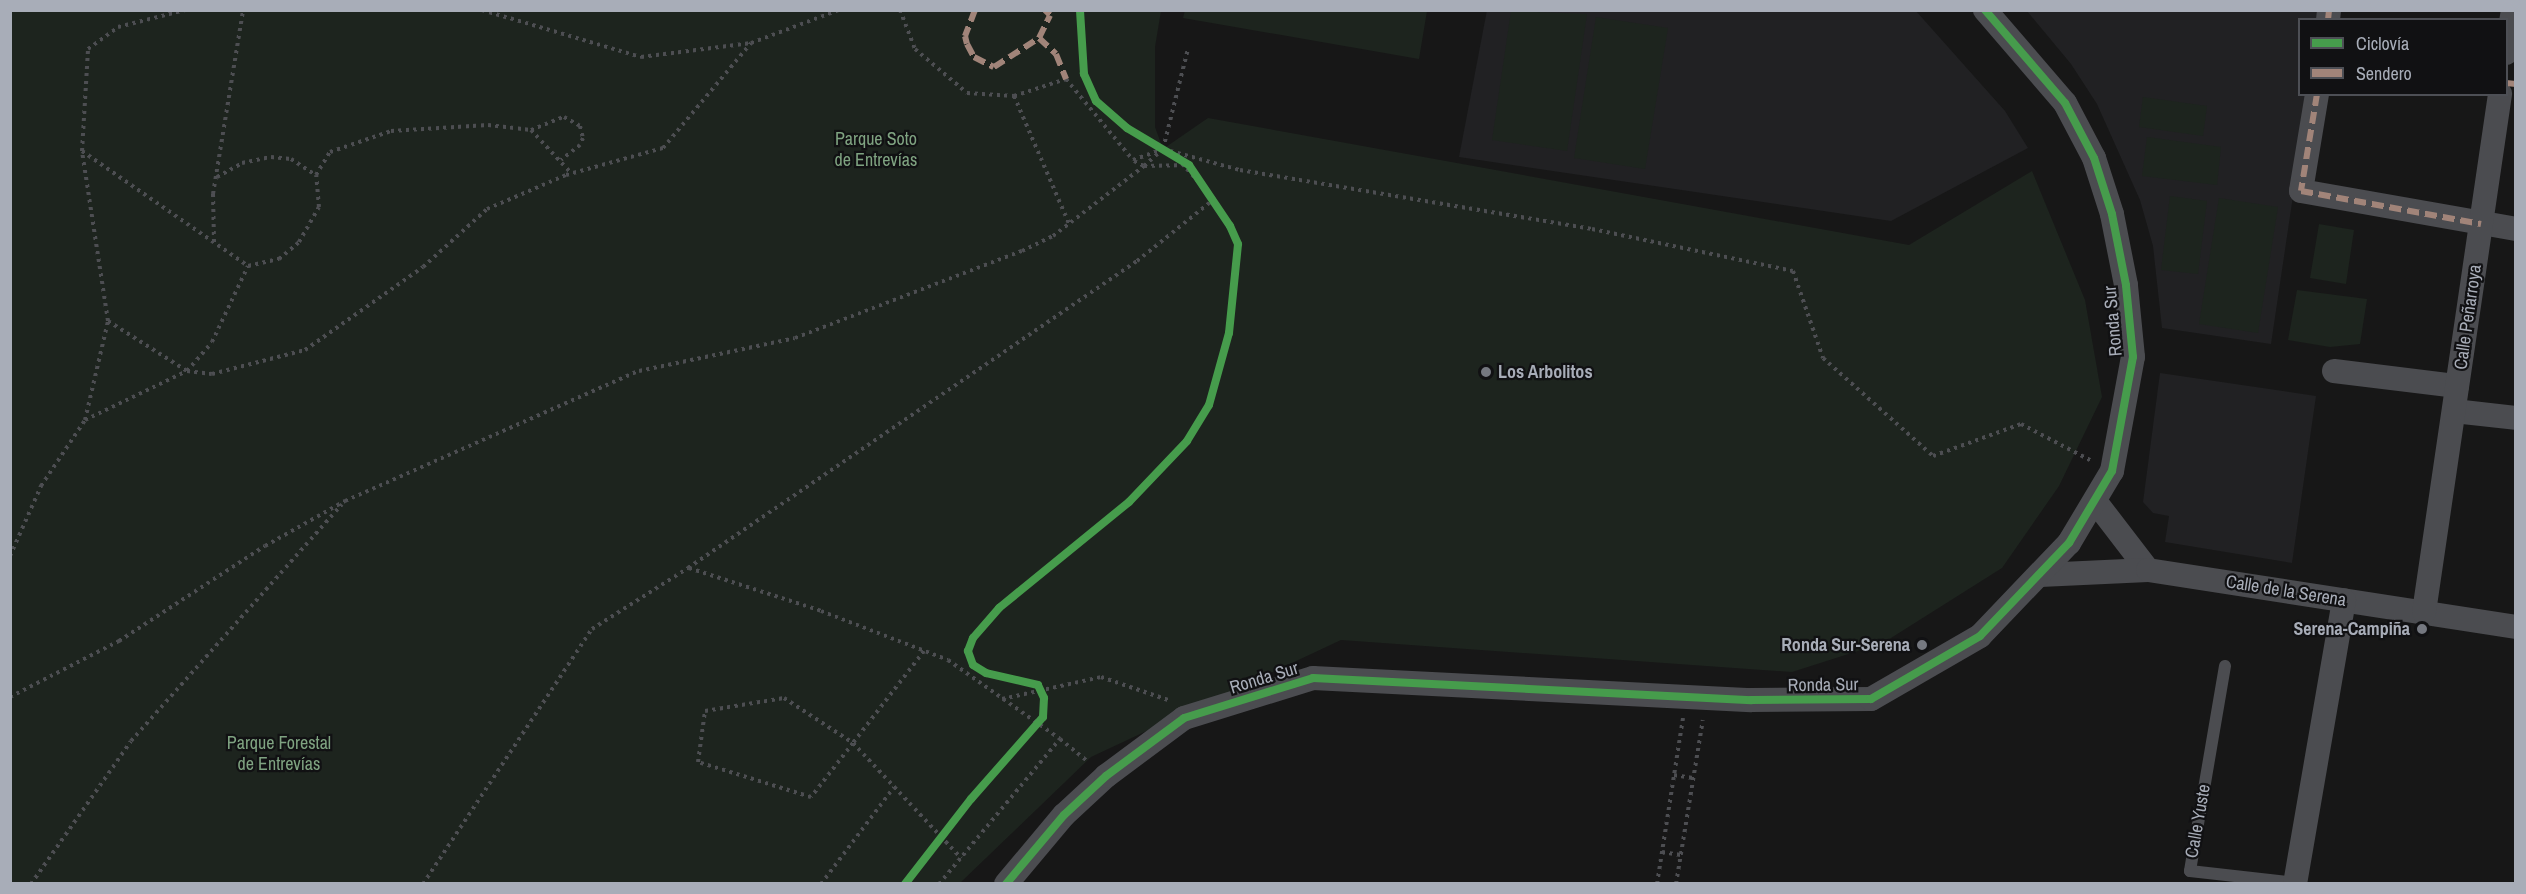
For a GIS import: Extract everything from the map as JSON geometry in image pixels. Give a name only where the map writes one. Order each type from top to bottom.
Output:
[{"type":"street","name":"Ronda Sur","points":[[1006,884],[1064,815],[1106,776],[1184,718],[1313,678],[1697,698],[1871,699],[1980,636],[2069,543],[2112,471],[2133,357],[2126,285],[2112,214],[2094,159],[2065,103],[1985,10]]},
{"type":"street","points":[[2508,41],[2513,10]]},
{"type":"street","points":[[2317,96],[2301,191],[2516,229]]},
{"type":"street","name":"Calle Peñarroya","points":[[2454,411],[2500,96]]},
{"type":"street","points":[[2334,371],[2457,386]]},
{"type":"street","points":[[2424,612],[2454,411],[2516,418]]},
{"type":"street","points":[[2095,501],[2148,570]]},
{"type":"street","name":"Calle de la Serena","points":[[2040,575],[2148,570],[2516,627]]},
{"type":"street","name":"Calle Yuste","points":[[2296,883],[2344,600]]},
{"type":"lane","name":"Calle Yuste","points":[[2225,666],[2190,871],[2296,883]]},
{"type":"path","points":[[10,556],[42,486],[85,420],[108,321],[82,151],[88,49],[118,27],[185,10]]},
{"type":"path","points":[[214,242],[211,214],[243,10]]},
{"type":"path","points":[[482,10],[641,57],[751,43],[839,10]]},
{"type":"path","points":[[900,10],[915,49],[967,93],[1014,96],[1066,79],[1133,160],[1144,166],[1186,165]]},
{"type":"path","points":[[108,321],[187,371],[212,374],[305,350],[423,267],[487,209],[572,173],[663,148],[751,43]]},
{"type":"path","points":[[10,697],[118,641],[265,546],[345,501],[639,371],[795,338],[1022,251],[1069,225],[1163,149],[1188,49]]},
{"type":"path","points":[[1092,92],[1104,108]]},
{"type":"path","points":[[1014,96],[1069,225]]},
{"type":"path","points":[[82,151],[248,266],[279,259],[299,242],[319,207],[316,175],[330,152],[390,131],[488,125],[531,130],[564,117],[580,126],[583,138],[580,145],[561,160]]},
{"type":"path","points":[[531,130],[572,173]]},
{"type":"path","points":[[1154,144],[1186,165],[1220,208]]},
{"type":"path","points":[[1133,160],[1163,149],[1240,170],[1592,229],[1793,271],[1823,358],[1933,456],[2020,424],[2112,471]]},
{"type":"path","points":[[216,177],[242,163],[270,158],[291,159],[316,175]]},
{"type":"path","points":[[423,884],[592,629],[688,568],[1137,261],[1214,199]]},
{"type":"path","points":[[85,420],[187,371],[212,342],[248,266]]},
{"type":"path","points":[[31,884],[131,741],[345,501]]},
{"type":"path","points":[[688,568],[821,611],[948,660],[1001,699],[1035,729],[1060,739],[1106,776]]},
{"type":"path","points":[[924,651],[853,743],[811,797],[698,762],[705,711],[784,698],[853,743],[961,858]]},
{"type":"path","points":[[1001,699],[1042,694],[1101,677],[1199,713]]},
{"type":"path","points":[[1029,682],[1042,694]]},
{"type":"path","points":[[1657,884],[1674,775],[1697,698]]},
{"type":"path","points":[[1676,884],[1693,778],[1697,698]]},
{"type":"path","points":[[1035,729],[1043,717]]},
{"type":"path","points":[[939,884],[1060,739]]},
{"type":"path","points":[[1674,775],[1693,778]]},
{"type":"path","points":[[821,884],[894,787]]},
{"type":"path","points":[[934,846],[949,828]]},
{"type":"path","points":[[1662,852],[1681,855]]},
{"type":"shaded area","points":[[1487,10],[1916,11],[2005,111],[2028,148],[1891,221],[1459,157]]},
{"type":"shaded area","points":[[2027,11],[2321,11],[2319,18],[2298,18],[2298,96],[2308,96],[2271,344],[2162,328],[2153,246],[2140,200],[2097,104],[2071,64]]},
{"type":"shaded area","points":[[2160,373],[2316,396],[2292,563],[2165,542],[2169,516],[2153,513],[2143,502]]},
{"type":"green space","points":[[1185,10],[1427,11],[1419,59],[1183,18]]},
{"type":"green space","points":[[10,11],[1161,11],[1155,47],[1155,127],[1163,149],[1208,118],[1909,245],[2032,171],[2085,300],[2102,397],[2059,486],[2002,568],[1883,643],[1792,672],[1341,640],[1091,757],[960,883],[11,883]]},
{"type":"green space","points":[[1511,11],[1587,14],[1567,151],[1492,140]]},
{"type":"green space","points":[[1596,17],[1668,28],[1645,169],[1574,158]]},
{"type":"green space","points":[[2143,97],[2207,106],[2203,136],[2139,127]]},
{"type":"green space","points":[[2147,137],[2221,147],[2217,185],[2142,176]]},
{"type":"green space","points":[[2170,196],[2207,201],[2198,274],[2161,270]]},
{"type":"green space","points":[[2219,198],[2278,207],[2258,333],[2199,324]]},
{"type":"green space","points":[[2319,224],[2354,230],[2346,284],[2310,278]]},
{"type":"green space","points":[[2297,290],[2367,299],[2360,344],[2330,347],[2288,340]]},
{"type":"marked path","points":[[975,10],[965,36],[967,44],[974,57],[994,67],[1039,38],[1050,15],[1045,10]]},
{"type":"marked path","points":[[2328,18],[2329,10]]},
{"type":"marked path","points":[[1039,38],[1056,54],[1066,79]]},
{"type":"marked path","points":[[2508,83],[2516,84]]},
{"type":"marked path","points":[[2317,96],[2301,191],[2481,224]]},
{"type":"cycle path","points":[[905,884],[971,799],[1043,717],[1044,698],[1038,685],[986,673],[973,665],[968,651],[973,638],[999,608],[1129,502],[1187,441],[1209,405],[1229,333],[1238,244],[1230,226],[1189,165],[1127,128],[1096,101],[1084,74],[1080,10]]},
{"type":"cycle path","points":[[1006,884],[1064,815],[1106,776],[1184,718],[1313,678],[1751,700],[1871,699],[1980,636],[2069,543],[2112,471],[2133,357],[2126,285],[2112,214],[2094,158],[2065,103],[1985,10]]},
{"type":"place","name":"Los Arbolitos","points":[[1486,372]]},
{"type":"place","name":"Serena-Campiña","points":[[2422,629]]},
{"type":"place","name":"Ronda Sur-Serena","points":[[1922,645]]},
{"type":"park label","name":"Parque Soto de Entrevías","points":[[876,150]]},
{"type":"park label","name":"Parque Forestal de Entrevías","points":[[279,754]]}]
